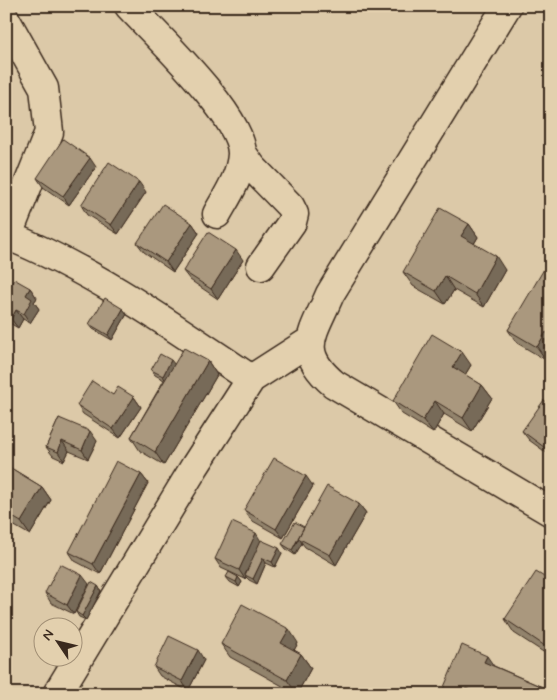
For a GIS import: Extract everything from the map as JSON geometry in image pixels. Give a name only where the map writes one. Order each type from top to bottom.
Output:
[{"type":"street","points":[[129,6],[187,67],[226,116],[236,133],[242,153],[252,167],[290,206],[294,214],[292,222],[261,266]]},
{"type":"street","points":[[507,6],[330,294],[310,341],[311,358],[320,372],[334,384],[551,512]]},
{"type":"street","points":[[6,20],[44,88],[49,132],[7,237],[49,254],[137,301],[251,379]]},
{"type":"street","points":[[217,214],[235,183],[242,153]]},
{"type":"street","points":[[57,694],[195,466],[251,379],[310,341]]},
{"type":"building","points":[[63,139],[90,158],[63,196],[37,178]]},
{"type":"building","points":[[109,162],[139,182],[111,225],[81,205]]},
{"type":"building","points":[[163,204],[192,223],[166,262],[137,243]]},
{"type":"building","points":[[440,208],[469,224],[461,236],[496,256],[475,294],[445,276],[436,291],[403,272]]},
{"type":"building","points":[[208,232],[236,250],[211,289],[183,271]]},
{"type":"building","points":[[547,264],[551,266],[551,335],[546,332],[537,347],[508,330]]},
{"type":"building","points":[[14,279],[30,288],[26,295],[32,299],[24,314],[16,310],[11,319],[6,316],[6,292]]},
{"type":"building","points":[[105,298],[123,309],[108,335],[89,324]]},
{"type":"building","points":[[432,334],[462,352],[453,367],[482,385],[463,418],[435,401],[423,420],[393,401]]},
{"type":"building","points":[[184,348],[208,361],[155,452],[131,437]]},
{"type":"building","points":[[160,354],[171,360],[163,376],[151,370]]},
{"type":"building","points":[[92,381],[113,395],[118,387],[134,397],[113,429],[77,405]]},
{"type":"building","points":[[544,400],[551,405],[551,446],[548,450],[522,431]]},
{"type":"building","points":[[59,418],[90,431],[82,450],[62,441],[58,452],[46,447]]},
{"type":"building","points":[[274,458],[306,476],[276,529],[244,510]]},
{"type":"building","points":[[116,461],[141,474],[93,564],[69,552]]},
{"type":"building","points":[[6,465],[42,487],[21,522],[6,513]]},
{"type":"building","points":[[327,486],[359,504],[330,555],[298,538]]},
{"type":"building","points":[[232,522],[256,533],[239,570],[215,559]]},
{"type":"building","points":[[295,522],[304,527],[292,550],[282,544]]},
{"type":"building","points":[[261,540],[279,548],[272,562],[263,558],[253,579],[245,575]]},
{"type":"building","points":[[60,564],[82,575],[67,605],[45,593]]},
{"type":"building","points":[[229,572],[238,577],[236,582],[226,577]]},
{"type":"building","points":[[536,572],[551,581],[551,650],[505,619]]},
{"type":"building","points":[[91,582],[98,586],[82,616],[76,612]]},
{"type":"building","points":[[242,604],[289,629],[281,643],[301,654],[287,680],[221,644]]},
{"type":"building","points":[[169,636],[198,650],[182,681],[154,667]]},
{"type":"building","points":[[462,645],[487,656],[484,662],[549,690],[548,694],[480,694],[466,688],[463,694],[441,694]]}]
